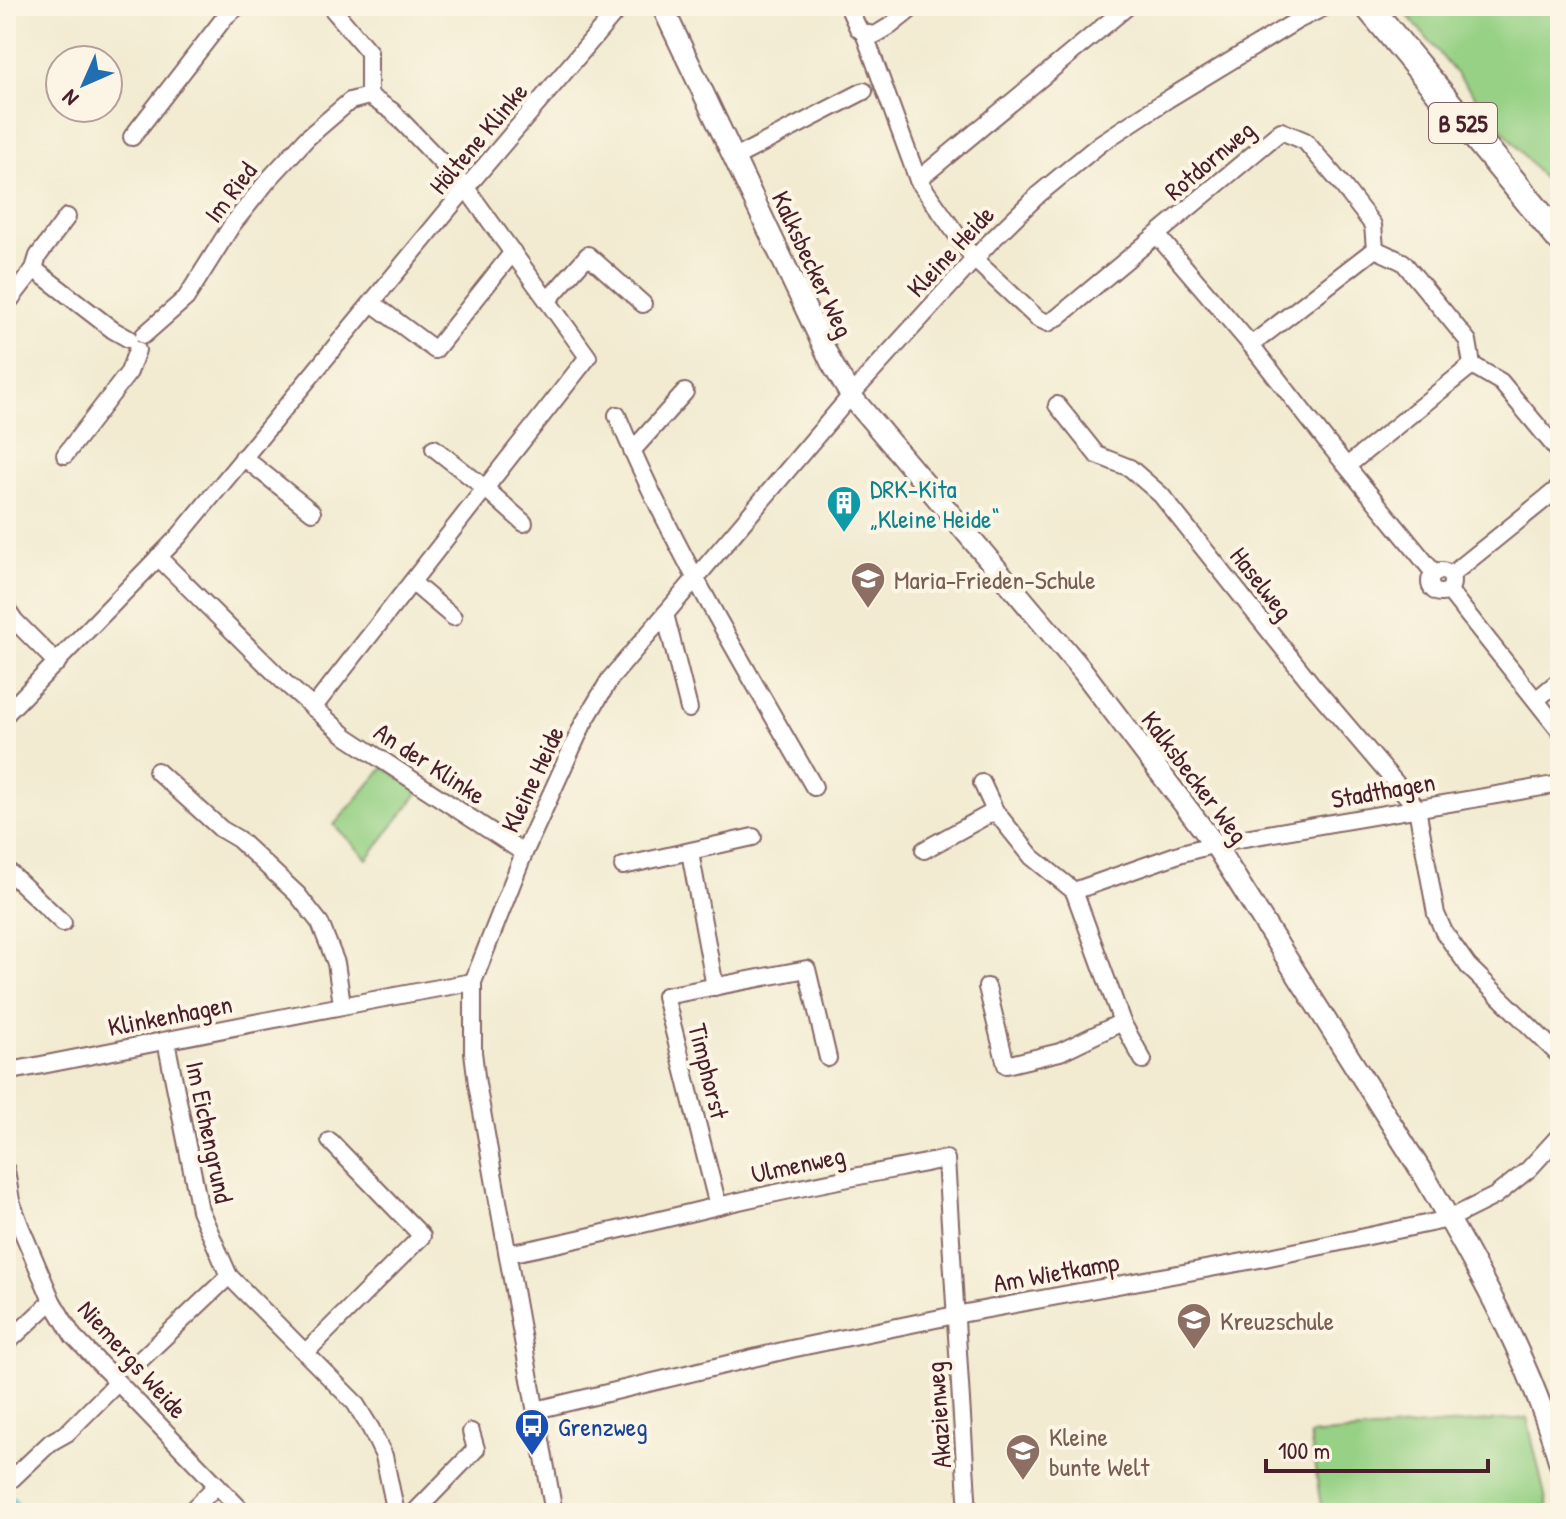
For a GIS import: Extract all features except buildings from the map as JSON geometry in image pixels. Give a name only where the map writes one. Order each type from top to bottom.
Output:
[{"type":"main road","name":"B 525","points":[[1368,6],[1560,239]]},
{"type":"street","points":[[132,137],[209,36],[238,6]]},
{"type":"street","points":[[313,708],[588,357],[466,188],[392,111],[369,96],[369,52],[330,6]]},
{"type":"street","name":"Höltene Klinke","points":[[6,714],[179,536],[466,188],[623,6]]},
{"type":"street","name":"Kalksbecker Weg","points":[[662,6],[831,362],[851,396],[1082,670],[1215,845],[1449,1219],[1518,1347],[1540,1399],[1560,1464]]},
{"type":"street","points":[[848,6],[858,28],[875,35],[915,6]]},
{"type":"street","points":[[918,180],[1128,6]]},
{"type":"street","name":"Kleine Heide","points":[[473,982],[524,853],[583,724],[610,679],[851,396],[974,259],[1039,194],[1101,143],[1298,20],[1327,6]]},
{"type":"street","points":[[864,33],[918,180],[974,259]]},
{"type":"street","points":[[734,158],[864,91]]},
{"type":"street","name":"Im Ried","points":[[65,455],[129,372],[137,341],[186,298],[232,225],[269,179],[297,148],[350,101],[369,96]]},
{"type":"street","name":"Rotdornweg","points":[[974,259],[1037,318],[1048,323],[1281,131],[1305,141],[1343,186],[1373,225],[1375,249]]},
{"type":"street","points":[[6,305],[34,269],[38,256],[67,217]]},
{"type":"street","name":"Rotdornweg","points":[[1157,235],[1445,580],[1560,731]]},
{"type":"street","points":[[1251,345],[1375,249],[1403,262],[1468,341],[1472,365]]},
{"type":"street","points":[[372,303],[435,350],[513,252]]},
{"type":"street","points":[[548,300],[588,255],[643,304]]},
{"type":"street","points":[[34,269],[113,330],[137,341]]},
{"type":"street","points":[[1472,365],[1501,382],[1560,453]]},
{"type":"street","points":[[1347,466],[1472,365]]},
{"type":"street","points":[[632,451],[685,392]]},
{"type":"street","name":"Haselweg","points":[[1057,405],[1097,455],[1130,468],[1161,495],[1314,687],[1417,808]]},
{"type":"street","points":[[617,415],[694,579],[814,787]]},
{"type":"street","points":[[434,448],[524,523]]},
{"type":"street","points":[[243,457],[312,512]]},
{"type":"street","points":[[1445,580],[1560,487]]},
{"type":"street","name":"An der Klinke","points":[[158,557],[284,682],[347,737],[524,853]]},
{"type":"street","points":[[413,583],[453,617]]},
{"type":"street","points":[[6,608],[57,663]]},
{"type":"street","points":[[665,614],[689,709]]},
{"type":"street","points":[[1536,700],[1560,680]]},
{"type":"street","points":[[157,771],[221,829],[238,839],[305,903],[320,923],[336,963],[342,1004]]},
{"type":"street","points":[[982,783],[995,811],[1032,857],[1074,891],[1122,1022],[1143,1060]]},
{"type":"street","name":"Stadthagen","points":[[1074,891],[1182,853],[1227,841],[1560,784]]},
{"type":"street","points":[[1417,808],[1436,914],[1444,932],[1468,966],[1560,1056]]},
{"type":"street","points":[[924,850],[995,811]]},
{"type":"street","points":[[623,866],[753,837]]},
{"type":"street","name":"Timphorst","points":[[690,852],[715,987]]},
{"type":"street","points":[[6,873],[8,871],[63,923]]},
{"type":"street","name":"Timphorst","points":[[718,1206],[665,996],[807,969],[828,1058]]},
{"type":"street","points":[[473,982],[473,1052],[477,1084],[554,1513]]},
{"type":"street","name":"Klinkenhagen","points":[[6,1072],[342,1004],[473,982]]},
{"type":"street","points":[[987,987],[1006,1065],[1060,1052],[1122,1022]]},
{"type":"street","name":"Im Eichengrund","points":[[166,1041],[200,1210],[229,1276],[355,1403],[384,1456],[396,1513]]},
{"type":"street","name":"Am Wietkamp","points":[[536,1410],[791,1349],[955,1315],[1265,1258],[1449,1219],[1495,1196],[1529,1169],[1560,1135]]},
{"type":"street","points":[[306,1352],[422,1236],[330,1141]]},
{"type":"street","name":"Ulmenweg","points":[[508,1254],[946,1159],[955,1315]]},
{"type":"street","name":"Niemergs Weide","points":[[6,1170],[9,1204],[52,1301],[73,1336],[244,1513]]},
{"type":"street","points":[[134,1366],[229,1276]]},
{"type":"street","points":[[6,1344],[52,1301]]},
{"type":"street","name":"Akazienweg","points":[[955,1315],[968,1513]]},
{"type":"street","points":[[12,1479],[51,1442],[67,1433],[117,1383]]},
{"type":"street","points":[[414,1513],[476,1449],[471,1432]]},
{"type":"street","points":[[189,1513],[217,1485]]},
{"type":"green space","points":[[1413,6],[1560,6],[1560,199],[1405,12]]},
{"type":"green space","points":[[384,767],[419,792],[367,859],[334,825]]},
{"type":"green space","points":[[1527,1418],[1549,1513],[1322,1513],[1310,1435]]},
{"type":"waterway","points":[[6,1492],[27,1513]]},
{"type":"place","name":"DRK-Kita „Kleine Heide“","points":[[844,534]]},
{"type":"place","name":"Maria-Frieden-Schule","points":[[868,610]]},
{"type":"place","name":"Kreuzschule","points":[[1194,1351]]},
{"type":"place","name":"Grenzweg","points":[[532,1457]]},
{"type":"place","name":"Kleine bunte Welt","points":[[1023,1482]]}]
